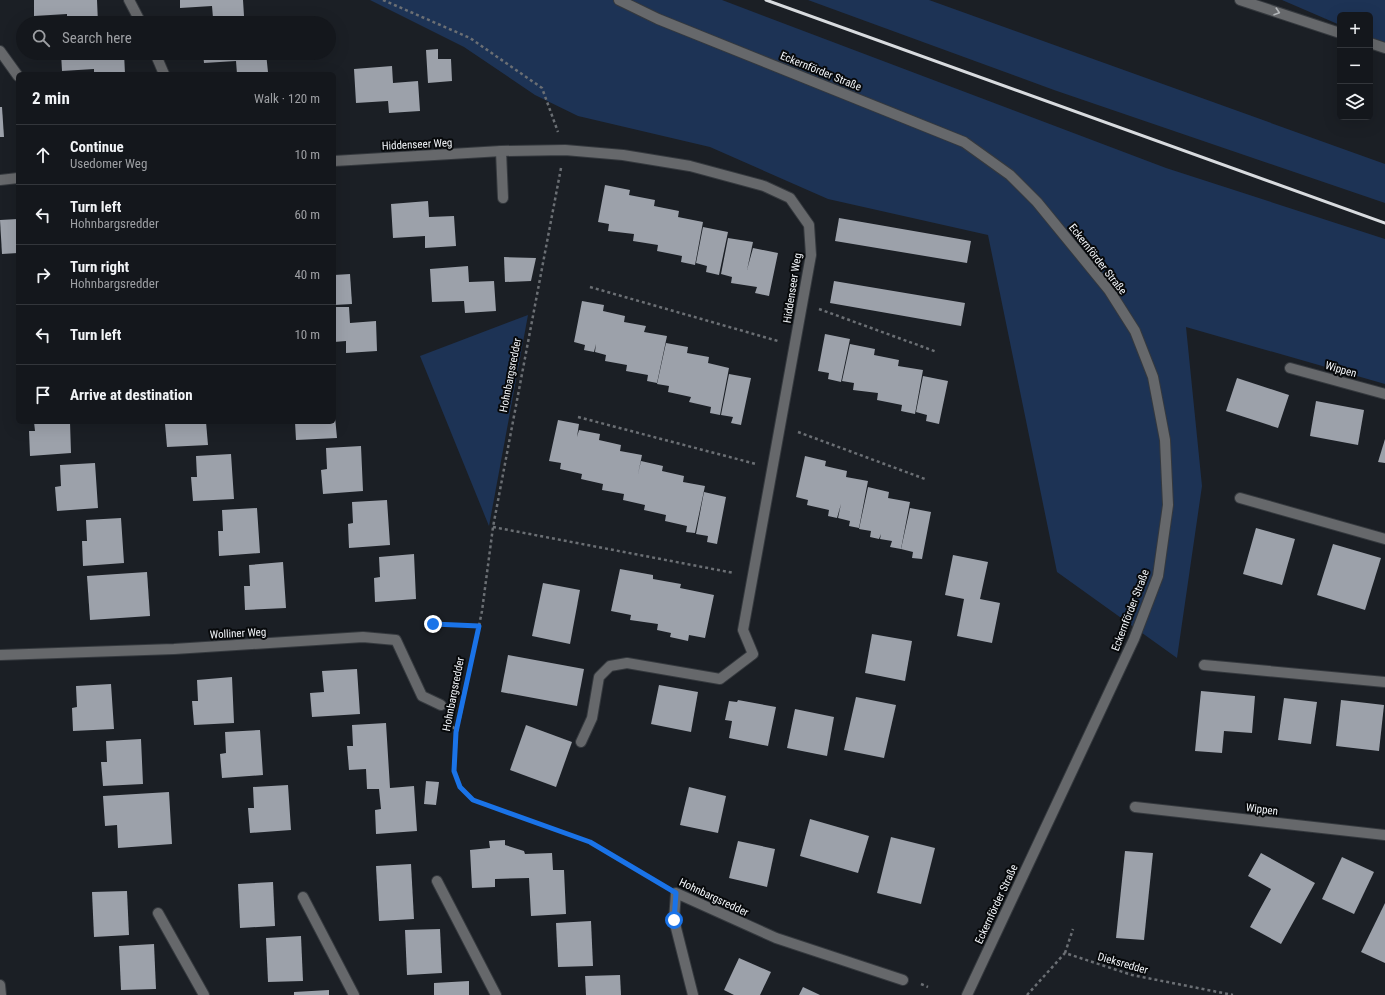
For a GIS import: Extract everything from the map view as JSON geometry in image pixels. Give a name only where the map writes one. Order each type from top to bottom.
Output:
[{"type":"street","points":[[129,0],[137,16]]},
{"type":"street","name":"Eckernförder Straße","points":[[619,0],[658,19],[964,142],[1010,175],[1037,202],[1109,290],[1135,331],[1153,377],[1165,440],[1168,505],[1158,576],[1134,639],[967,995]]},
{"type":"street","points":[[1240,0],[1337,32]]},
{"type":"street","points":[[1373,44],[1385,48]]},
{"type":"street","points":[[0,51],[16,73]]},
{"type":"street","points":[[158,60],[163,72]]},
{"type":"street","name":"Hiddenseer Weg","points":[[336,161],[501,151],[565,150],[623,155],[690,166],[764,186],[790,198],[809,225],[811,254],[743,630],[753,654],[720,679],[627,663],[610,666],[599,676],[592,718],[581,742]]},
{"type":"street","points":[[501,151],[503,198]]},
{"type":"street","points":[[0,180],[16,178]]},
{"type":"street","name":"Wippen","points":[[1290,368],[1385,394]]},
{"type":"street","points":[[1240,498],[1385,539]]},
{"type":"street","name":"Wolliner Weg","points":[[0,655],[174,649],[363,637],[396,640],[422,696],[441,704]]},
{"type":"street","points":[[1204,665],[1385,682]]},
{"type":"street","name":"Wippen","points":[[1135,807],[1385,835]]},
{"type":"street","points":[[437,881],[496,995]]},
{"type":"street","points":[[676,893],[674,920],[693,995]]},
{"type":"street","name":"Hohnbargsredder","points":[[676,893],[776,938],[903,980]]},
{"type":"street","points":[[303,897],[354,995]]},
{"type":"street","points":[[158,913],[204,995]]},
{"type":"street","points":[[0,985],[1,995]]},
{"type":"path","points":[[383,0],[470,38],[542,88],[565,150]]},
{"type":"path","name":"Hohnbargsredder","points":[[565,150],[493,527],[479,626],[456,732],[454,771],[460,787],[473,800],[590,842],[676,893]]},
{"type":"path","points":[[590,287],[795,345]]},
{"type":"path","points":[[802,304],[937,352]]},
{"type":"path","points":[[578,417],[772,468]]},
{"type":"path","points":[[780,425],[925,479]]},
{"type":"path","points":[[493,527],[752,576]]},
{"type":"path","points":[[433,624],[479,626]]},
{"type":"path","points":[[1027,995],[1065,953],[1073,929]]},
{"type":"path","name":"Dieksredder","points":[[1065,953],[1132,975],[1233,995]]},
{"type":"shaded area","points":[[370,0],[722,0],[1166,168],[1385,239],[1385,384],[1186,327],[1202,486],[1177,658],[1057,572],[988,235],[828,199],[710,147],[578,116],[535,95],[464,47]]},
{"type":"shaded area","points":[[808,0],[929,0],[1385,164],[1385,203],[1054,90]]},
{"type":"shaded area","points":[[1282,0],[1385,0],[1385,44],[1373,38],[1373,12],[1337,12],[1337,24]]},
{"type":"shaded area","points":[[528,315],[489,526],[420,356]]},
{"type":"building","points":[[34,0],[97,0],[98,16],[67,16],[67,14],[34,16]]},
{"type":"building","points":[[180,0],[243,0],[244,16],[213,16],[212,6],[180,8]]},
{"type":"building","points":[[438,49],[438,59],[451,59],[452,81],[428,83],[426,50]]},
{"type":"building","points":[[61,60],[124,60],[125,72],[94,72],[94,69],[62,71]]},
{"type":"building","points":[[204,60],[267,60],[268,72],[237,72],[236,61],[204,63]]},
{"type":"building","points":[[392,66],[393,83],[418,81],[420,111],[389,113],[388,101],[356,103],[354,69]]},
{"type":"building","points":[[0,107],[2,107],[4,137],[0,137]]},
{"type":"building","points":[[605,185],[630,190],[629,195],[655,200],[654,206],[679,211],[678,217],[703,222],[695,265],[681,262],[682,256],[657,251],[658,245],[633,241],[634,234],[608,231],[609,224],[598,222]]},
{"type":"building","points":[[428,201],[429,217],[454,216],[456,246],[425,248],[425,236],[393,238],[391,204]]},
{"type":"building","points":[[839,218],[971,241],[967,263],[835,241]]},
{"type":"building","points":[[16,219],[16,253],[2,254],[0,220]]},
{"type":"building","points":[[703,227],[728,232],[719,275],[706,272],[707,266],[696,263]]},
{"type":"building","points":[[728,238],[753,242],[747,270],[753,248],[778,253],[769,296],[755,293],[757,287],[731,283],[732,277],[721,274]]},
{"type":"building","points":[[504,257],[536,258],[531,281],[505,282]]},
{"type":"building","points":[[468,266],[469,282],[494,281],[496,311],[465,313],[464,301],[432,302],[430,269]]},
{"type":"building","points":[[350,274],[352,304],[336,305],[336,275]]},
{"type":"building","points":[[834,281],[965,303],[961,326],[830,303]]},
{"type":"building","points":[[582,301],[604,305],[603,311],[625,316],[624,322],[646,326],[644,332],[667,336],[657,383],[647,381],[648,375],[626,371],[627,365],[605,361],[606,355],[595,352],[596,344],[594,352],[584,350],[585,345],[574,342]]},
{"type":"building","points":[[336,307],[349,307],[350,323],[376,321],[377,351],[346,353],[346,341],[336,342]]},
{"type":"building","points":[[825,334],[850,339],[841,382],[828,379],[829,373],[818,371]]},
{"type":"building","points":[[666,343],[688,347],[687,353],[709,357],[708,363],[729,368],[720,415],[710,413],[711,407],[689,402],[691,397],[668,392],[669,386],[657,384]]},
{"type":"building","points":[[850,344],[875,349],[874,355],[899,360],[898,366],[923,370],[915,414],[901,411],[902,405],[877,400],[878,393],[853,390],[854,383],[842,381]]},
{"type":"building","points":[[729,374],[751,378],[741,425],[731,423],[733,417],[721,415]]},
{"type":"building","points":[[923,376],[948,381],[939,424],[926,421],[927,415],[916,412]]},
{"type":"building","points":[[1237,378],[1289,395],[1278,428],[1226,411]]},
{"type":"building","points":[[1316,401],[1364,410],[1358,445],[1310,436]]},
{"type":"building","points":[[558,420],[579,424],[577,437],[579,430],[600,434],[599,440],[621,445],[620,451],[642,455],[638,474],[641,461],[663,466],[662,471],[684,476],[683,482],[705,486],[695,533],[686,532],[687,526],[665,521],[666,515],[644,510],[645,505],[623,500],[624,494],[602,490],[603,484],[581,479],[582,474],[560,469],[561,463],[549,461]]},
{"type":"building","points":[[34,424],[70,424],[71,453],[30,456],[29,431],[35,431]]},
{"type":"building","points":[[165,424],[206,424],[208,445],[167,447]]},
{"type":"building","points":[[295,424],[336,424],[337,438],[296,440]]},
{"type":"building","points":[[1385,439],[1385,463],[1378,462]]},
{"type":"building","points":[[361,446],[363,491],[323,494],[321,470],[327,469],[326,448]]},
{"type":"building","points":[[231,454],[234,499],[193,501],[191,477],[197,477],[196,456]]},
{"type":"building","points":[[805,456],[826,461],[825,466],[847,471],[846,477],[868,481],[859,528],[849,526],[850,521],[838,518],[841,504],[837,518],[828,516],[829,510],[807,505],[808,500],[796,497]]},
{"type":"building","points":[[95,463],[98,508],[57,511],[55,487],[61,486],[60,465]]},
{"type":"building","points":[[868,487],[889,492],[888,498],[910,502],[901,549],[890,547],[892,541],[880,539],[881,534],[879,539],[870,537],[871,531],[859,529]]},
{"type":"building","points":[[704,492],[726,497],[717,544],[707,542],[708,536],[696,534]]},
{"type":"building","points":[[387,500],[390,545],[349,548],[348,524],[353,523],[352,502]]},
{"type":"building","points":[[257,508],[260,553],[219,556],[218,531],[223,531],[222,510]]},
{"type":"building","points":[[910,508],[931,512],[922,559],[912,558],[913,552],[901,549]]},
{"type":"building","points":[[121,518],[124,563],[83,566],[82,541],[87,541],[86,520]]},
{"type":"building","points":[[1256,528],[1295,539],[1282,585],[1243,574]]},
{"type":"building","points":[[1333,544],[1381,558],[1365,610],[1317,595]]},
{"type":"building","points":[[414,554],[416,599],[375,602],[374,578],[380,577],[379,557]]},
{"type":"building","points":[[953,555],[988,562],[980,599],[1000,603],[992,643],[957,636],[964,599],[945,595]]},
{"type":"building","points":[[283,562],[286,608],[245,610],[244,586],[250,586],[249,565]]},
{"type":"building","points":[[620,569],[653,575],[653,579],[681,584],[680,588],[714,595],[705,638],[689,635],[688,641],[670,637],[671,633],[657,630],[658,624],[630,620],[631,615],[611,611]]},
{"type":"building","points":[[147,572],[150,616],[90,620],[87,576]]},
{"type":"building","points":[[543,583],[580,590],[570,644],[532,636]]},
{"type":"building","points":[[872,634],[912,641],[905,681],[865,673]]},
{"type":"building","points":[[508,655],[584,669],[577,706],[501,692]]},
{"type":"building","points":[[357,669],[360,714],[312,717],[310,693],[324,692],[322,671]]},
{"type":"building","points":[[232,677],[234,723],[194,725],[192,701],[198,701],[197,680]]},
{"type":"building","points":[[111,684],[114,729],[73,731],[72,708],[77,707],[76,686]]},
{"type":"building","points":[[659,685],[698,692],[691,732],[651,724]]},
{"type":"building","points":[[1201,691],[1255,696],[1252,733],[1224,731],[1222,753],[1195,751]]},
{"type":"building","points":[[856,697],[896,705],[884,758],[844,750]]},
{"type":"building","points":[[1284,698],[1317,702],[1311,744],[1278,740]]},
{"type":"building","points":[[738,700],[776,707],[768,746],[729,738],[732,721],[725,720],[729,701],[737,702]]},
{"type":"building","points":[[1341,700],[1384,705],[1379,751],[1336,746]]},
{"type":"building","points":[[795,709],[834,717],[827,756],[787,748]]},
{"type":"building","points":[[386,723],[390,788],[414,786],[417,831],[376,834],[375,810],[381,809],[379,789],[367,789],[366,769],[349,770],[347,746],[353,746],[352,725]]},
{"type":"building","points":[[526,725],[572,742],[556,787],[510,770]]},
{"type":"building","points":[[260,730],[263,775],[222,778],[220,754],[226,753],[225,732]]},
{"type":"building","points":[[141,739],[143,784],[103,786],[101,762],[107,762],[106,741]]},
{"type":"building","points":[[426,781],[439,782],[436,805],[424,804]]},
{"type":"building","points":[[288,785],[291,830],[250,833],[248,808],[254,808],[253,787]]},
{"type":"building","points":[[689,787],[726,796],[718,833],[680,825]]},
{"type":"building","points":[[169,792],[172,844],[118,848],[117,825],[105,826],[103,796]]},
{"type":"building","points":[[810,819],[869,836],[858,873],[800,856]]},
{"type":"building","points":[[891,837],[935,848],[921,904],[877,893]]},
{"type":"building","points":[[505,840],[505,845],[524,851],[525,854],[552,853],[553,870],[564,870],[566,914],[531,916],[529,878],[495,879],[495,887],[472,888],[470,850],[490,848],[489,841]]},
{"type":"building","points":[[738,841],[775,849],[767,887],[729,878]]},
{"type":"building","points":[[1125,851],[1153,853],[1144,940],[1116,938]]},
{"type":"building","points":[[1261,853],[1315,883],[1281,944],[1250,927],[1271,889],[1248,876]]},
{"type":"building","points":[[1342,857],[1374,872],[1354,914],[1322,899]]},
{"type":"building","points":[[411,864],[414,919],[379,921],[376,866]]},
{"type":"building","points":[[273,882],[275,926],[240,928],[238,884]]},
{"type":"building","points":[[127,891],[129,935],[94,937],[92,892]]},
{"type":"building","points":[[1385,903],[1385,963],[1361,952]]},
{"type":"building","points":[[591,921],[593,966],[558,967],[556,923]]},
{"type":"building","points":[[440,929],[442,973],[407,975],[405,930]]},
{"type":"building","points":[[301,936],[303,981],[268,982],[266,938]]},
{"type":"building","points":[[154,944],[156,989],[121,990],[119,946]]},
{"type":"building","points":[[739,958],[771,972],[760,995],[734,995],[724,990]]},
{"type":"building","points":[[620,975],[621,995],[586,995],[585,976]]},
{"type":"building","points":[[469,981],[469,995],[434,995],[434,983]]},
{"type":"building","points":[[803,987],[820,995],[799,995]]},
{"type":"building","points":[[329,990],[329,995],[294,995],[294,992]]},
{"type":"railway","points":[[766,0],[1385,223]]},
{"type":"route","points":[[433,624],[479,626],[456,732],[454,771],[460,787],[473,800],[590,842],[676,893],[674,920]]}]
